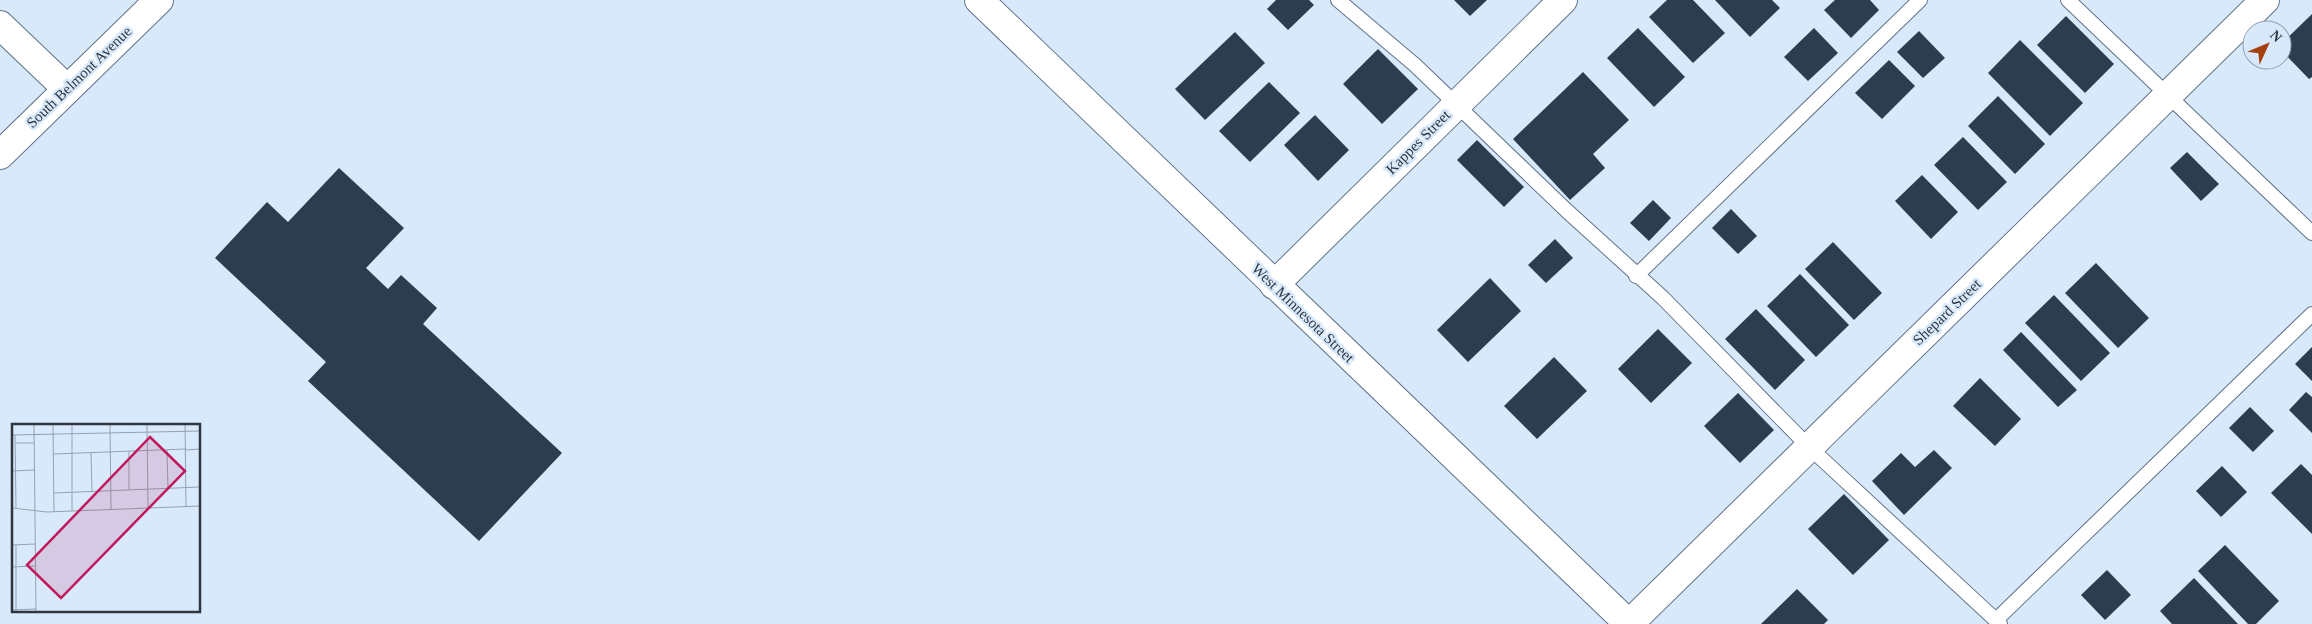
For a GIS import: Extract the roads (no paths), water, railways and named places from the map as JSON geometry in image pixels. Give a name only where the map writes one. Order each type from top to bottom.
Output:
[{"type":"street","name":"South Belmont Avenue","points":[[0,155],[159,0]]},
{"type":"street","name":"West Minnesota Street","points":[[979,0],[1629,624]]},
{"type":"street","name":"Kappes Street","points":[[1274,285],[1563,0]]},
{"type":"street","name":"Shepard Street","points":[[1629,624],[2265,0]]},
{"type":"street","points":[[0,24],[67,89]]},
{"type":"lane","points":[[1338,0],[1415,66],[1636,276],[1663,298],[1810,447],[1998,622],[2312,314]]},
{"type":"lane","points":[[1636,276],[1920,0]]},
{"type":"lane","points":[[2068,0],[2312,233]]}]
